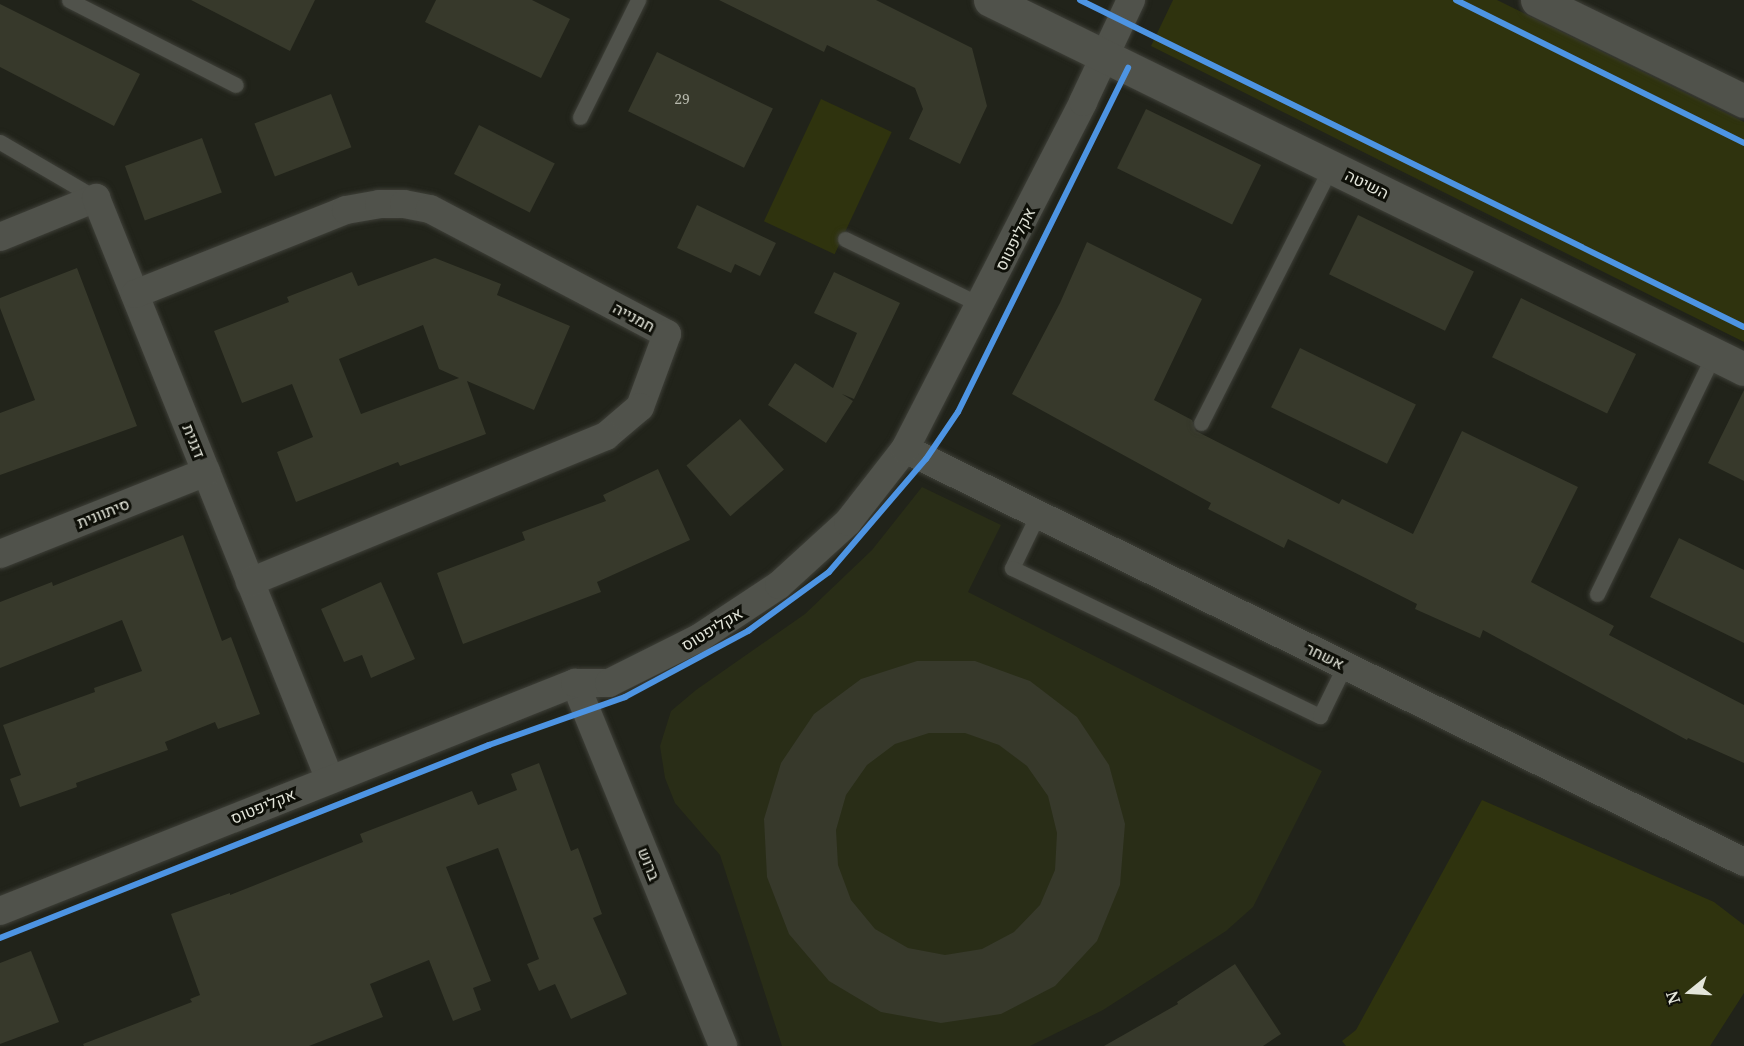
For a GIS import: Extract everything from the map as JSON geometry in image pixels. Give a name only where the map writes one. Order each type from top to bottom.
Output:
[{"type":"street","name":"השיטה","points":[[990,0],[1744,369]]},
{"type":"street","name":"אקליפטוס","points":[[0,911],[574,683],[609,683],[699,638],[740,613],[815,555],[848,522],[905,449],[981,305],[1131,0]]},
{"type":"street","points":[[1536,0],[1575,8],[1744,101]]},
{"type":"street","points":[[0,237],[96,198]]},
{"type":"street","name":"דגנית","points":[[96,198],[330,780]]},
{"type":"street","name":"חמנייה","points":[[135,294],[346,210],[396,203],[430,209],[666,334],[640,407],[606,436],[250,582]]},
{"type":"street","name":"אשחר","points":[[905,449],[1744,862]]},
{"type":"street","name":"סיתוונית","points":[[0,555],[206,472]]},
{"type":"street","name":"ברוש","points":[[574,683],[723,1046]]},
{"type":"lane","points":[[69,0],[236,86]]},
{"type":"lane","points":[[580,117],[638,0]]},
{"type":"lane","points":[[0,142],[96,198]]},
{"type":"lane","points":[[1201,423],[1331,167]]},
{"type":"lane","points":[[845,239],[981,305]]},
{"type":"lane","points":[[1597,594],[1714,354]]},
{"type":"lane","points":[[1038,514],[1012,567],[1320,716],[1345,665]]},
{"type":"shaded area","points":[[1173,0],[1497,0],[1744,122],[1744,342],[1151,46]]},
{"type":"shaded area","points":[[821,99],[892,132],[835,254],[764,221]]},
{"type":"shaded area","points":[[922,487],[1001,525],[968,592],[1322,771],[1253,907],[1226,931],[1103,1010],[1030,1046],[782,1046],[720,855],[675,803],[665,778],[660,746],[671,711],[696,690],[805,614],[872,550]]},
{"type":"shaded area","points":[[1482,800],[1714,902],[1744,925],[1744,993],[1710,1046],[1346,1046],[1342,1041],[1356,1030]]},
{"type":"building","points":[[191,0],[315,0],[290,51]]},
{"type":"building","points":[[436,0],[532,0],[570,19],[541,78],[425,22]]},
{"type":"building","points":[[719,0],[876,0],[972,48],[987,106],[960,164],[909,139],[923,109],[915,88],[827,45],[824,52]]},
{"type":"building","points":[[0,4],[140,74],[114,126],[0,67]]},
{"type":"building","points":[[657,52],[773,109],[744,168],[628,111]]},
{"type":"building","points":[[331,94],[351,147],[275,177],[254,123]]},
{"type":"building","points":[[1146,109],[1261,165],[1232,224],[1117,168]]},
{"type":"building","points":[[479,125],[555,164],[530,213],[454,174]]},
{"type":"building","points":[[202,138],[222,193],[145,221],[125,166]]},
{"type":"building","points":[[697,205],[776,243],[760,276],[735,264],[731,273],[677,248]]},
{"type":"building","points":[[1358,215],[1474,272],[1445,331],[1329,274]]},
{"type":"building","points":[[1087,242],[1202,299],[1154,400],[1192,420],[1196,431],[1339,504],[1342,499],[1413,534],[1462,431],[1578,487],[1531,582],[1614,626],[1609,635],[1744,705],[1744,763],[1688,738],[1687,740],[1483,630],[1480,638],[1415,609],[1417,604],[1288,539],[1284,548],[1208,509],[1211,503],[1012,394],[1060,303]]},
{"type":"building","points":[[435,258],[501,284],[497,295],[570,326],[534,410],[467,381],[486,434],[400,466],[398,462],[296,502],[277,452],[313,437],[292,384],[242,403],[214,331],[289,302],[287,297],[352,272],[358,286]],"holes":[[[423,325],[439,369],[459,378],[361,414],[339,359]]]},
{"type":"building","points":[[77,268],[137,426],[0,475],[0,413],[35,400],[0,308],[0,298]]},
{"type":"building","points":[[834,272],[900,303],[854,399],[842,394],[853,401],[826,443],[768,405],[795,363],[833,388],[857,333],[814,313]]},
{"type":"building","points":[[1521,298],[1636,354],[1607,413],[1492,357]]},
{"type":"building","points":[[1300,348],[1416,405],[1387,464],[1271,407]]},
{"type":"building","points":[[1744,390],[1744,481],[1708,463]]},
{"type":"building","points":[[740,419],[784,470],[730,516],[686,466]]},
{"type":"building","points":[[658,469],[690,540],[597,582],[601,592],[463,644],[437,573],[525,540],[522,532],[606,501],[603,495]]},
{"type":"building","points":[[183,535],[222,641],[231,637],[260,714],[218,729],[215,722],[165,742],[168,750],[76,783],[77,787],[20,807],[10,779],[21,775],[3,725],[95,692],[94,688],[142,671],[122,620],[0,668],[0,602],[52,582],[53,586]]},
{"type":"building","points":[[1679,538],[1744,570],[1744,643],[1650,597]]},
{"type":"building","points":[[381,582],[415,659],[371,678],[362,655],[344,662],[321,609]]},
{"type":"building","points":[[917,661],[975,661],[1030,681],[1077,717],[1109,765],[1125,824],[1120,885],[1097,941],[1055,986],[1001,1014],[941,1023],[881,1012],[829,981],[789,934],[767,877],[764,819],[781,763],[814,714],[861,679]],"holes":[[[929,733],[965,733],[999,745],[1027,766],[1048,796],[1057,833],[1055,870],[1040,905],[1014,932],[982,949],[945,955],[908,948],[875,929],[851,900],[838,865],[836,830],[846,795],[867,765],[895,744]]]},
{"type":"building","points":[[539,763],[571,851],[578,848],[602,914],[593,918],[627,994],[571,1019],[555,984],[539,991],[527,964],[539,959],[498,848],[446,867],[491,981],[473,988],[481,1010],[453,1021],[429,960],[370,984],[383,1017],[309,1046],[84,1046],[83,1044],[192,1002],[190,999],[200,995],[171,914],[230,893],[230,895],[363,842],[360,834],[472,791],[478,805],[517,790],[511,774]]},
{"type":"building","points":[[31,951],[59,1022],[0,1044],[0,963]]},
{"type":"building","points":[[1235,964],[1281,1034],[1263,1046],[1104,1046],[1178,1004],[1177,1002]]},
{"type":"cycle path","points":[[1080,0],[1744,327]]},
{"type":"cycle path","points":[[1456,0],[1744,143]]},
{"type":"cycle path","points":[[0,938],[489,745],[625,697],[748,631],[829,572],[926,459],[958,412],[1128,68]]}]
